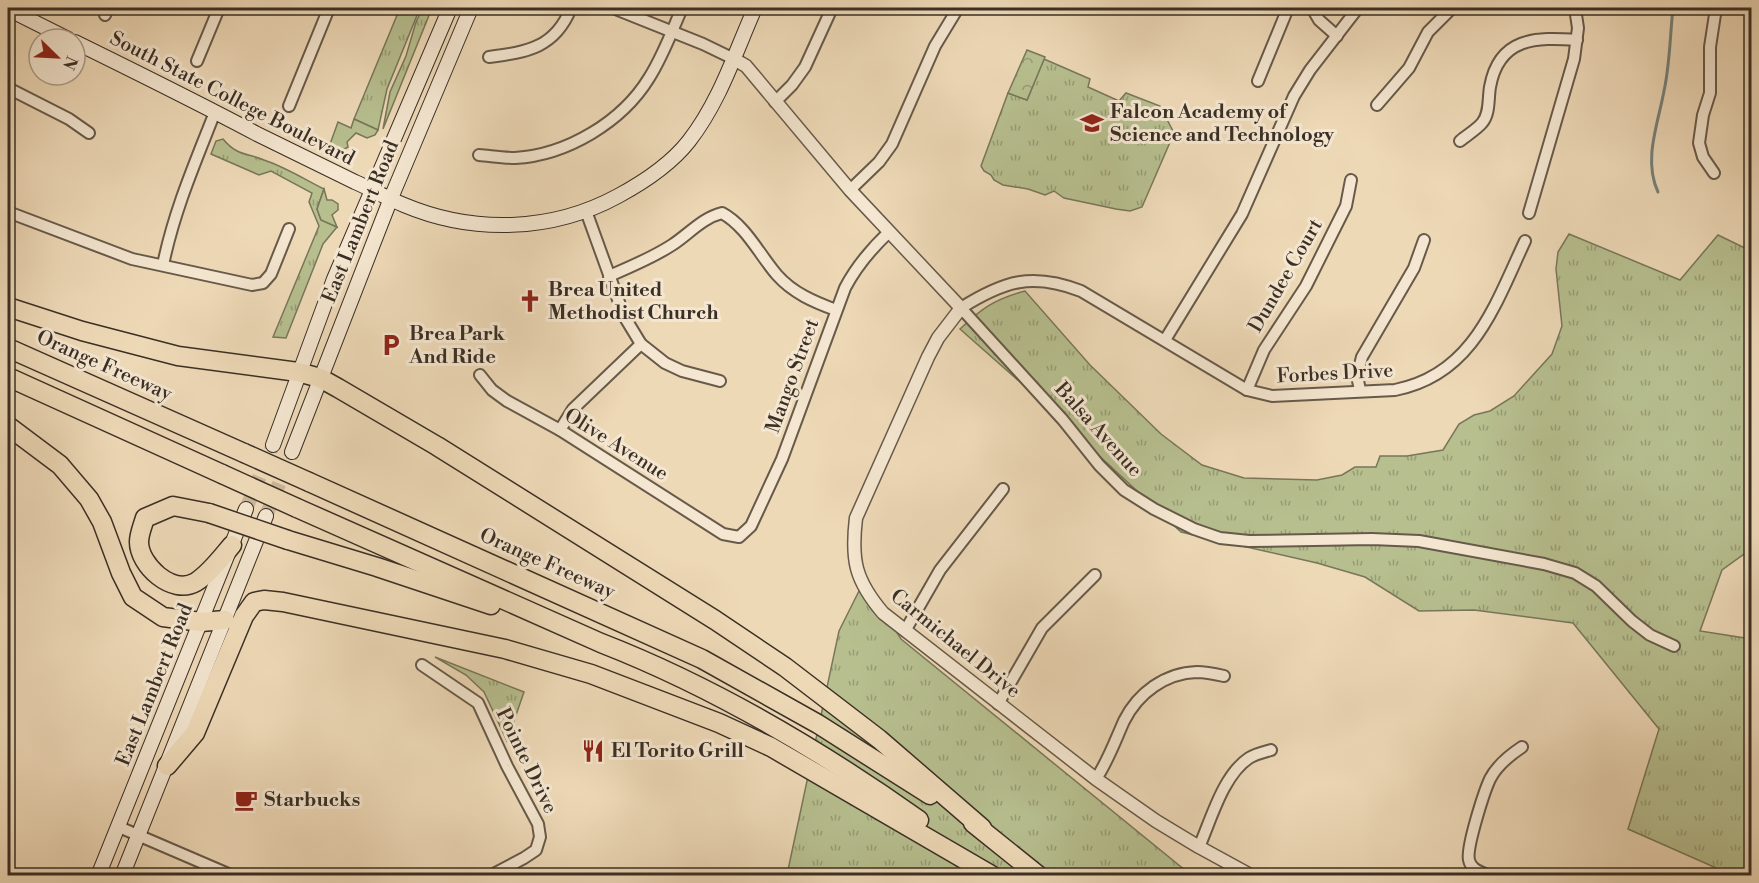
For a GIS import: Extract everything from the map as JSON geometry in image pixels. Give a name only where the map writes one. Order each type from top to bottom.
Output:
[{"type":"highway","points":[[8,308],[82,331],[178,356],[298,372],[320,378],[437,446],[705,614],[785,667],[879,739],[982,828]]},
{"type":"highway","name":"Orange Freeway","points":[[8,348],[702,658],[818,724],[982,828],[1039,876]]},
{"type":"highway","points":[[8,377],[297,508],[651,663],[766,723],[858,777],[995,876]]},
{"type":"highway","points":[[8,426],[60,465],[89,499],[102,522],[121,573],[133,597],[163,617],[201,622],[225,620]]},
{"type":"highway","points":[[232,545],[215,566],[194,584],[177,586],[154,574],[139,542],[145,518],[173,506],[209,513],[601,643]]},
{"type":"highway","points":[[167,766],[195,733],[244,616],[255,602],[264,600],[283,602],[506,649],[591,674],[719,723],[771,747],[995,876]]},
{"type":"main road","name":"East Lambert Road","points":[[292,452],[391,198],[471,8]]},
{"type":"main road","name":"South State College Boulevard","points":[[87,48],[294,154],[391,198],[460,222],[523,225],[545,222],[586,211],[623,194],[652,175],[687,143],[711,109],[756,8]]},
{"type":"main road","points":[[8,9],[44,27]]},
{"type":"main road","name":"East Lambert Road","points":[[273,445],[298,372],[445,12]]},
{"type":"main road","name":"East Lambert Road","points":[[98,876],[246,509]]},
{"type":"main road","name":"East Lambert Road","points":[[122,876],[266,516]]},
{"type":"street","points":[[197,61],[219,8]]},
{"type":"street","points":[[289,106],[329,8]]},
{"type":"street","points":[[489,57],[521,53],[542,45],[555,35],[567,19],[571,8]]},
{"type":"street","name":"Balsa Avenue","points":[[613,8],[703,44],[746,66],[850,190],[1063,420],[1099,465],[1124,490],[1154,509],[1194,529],[1220,537],[1249,541],[1419,541],[1544,564],[1575,573],[1596,586],[1632,621],[1661,642],[1674,646]]},
{"type":"street","points":[[478,155],[515,158],[532,155],[573,143],[595,132],[634,99],[649,80],[682,8]]},
{"type":"street","points":[[775,102],[792,85],[805,67],[832,8]]},
{"type":"street","points":[[850,190],[879,162],[892,144],[936,46],[958,8]]},
{"type":"street","points":[[1258,81],[1288,8]]},
{"type":"street","points":[[1312,8],[1319,20],[1337,36]]},
{"type":"street","points":[[1164,340],[1242,214],[1294,96],[1310,70],[1359,8]]},
{"type":"street","points":[[1377,105],[1409,68],[1428,32],[1452,8]]},
{"type":"street","points":[[1529,213],[1574,59],[1577,40],[1575,8]]},
{"type":"street","points":[[1714,173],[1703,157],[1699,143],[1703,115],[1710,93],[1710,47],[1716,8]]},
{"type":"street","points":[[1460,141],[1482,123],[1488,108],[1491,84],[1496,69],[1504,56],[1514,47],[1527,40],[1542,38],[1577,40]]},
{"type":"street","points":[[8,88],[69,119],[89,133]]},
{"type":"street","points":[[163,265],[169,236],[182,196],[215,112]]},
{"type":"street","name":"Dundee Court","points":[[1247,390],[1264,350],[1306,286],[1346,206],[1351,180]]},
{"type":"street","points":[[586,211],[624,316],[640,344],[665,363],[682,371],[720,381]]},
{"type":"street","points":[[8,212],[132,259],[252,285],[263,283],[271,274],[289,229]]},
{"type":"street","points":[[609,276],[653,256],[710,216],[722,213],[734,220],[778,276],[792,290],[811,301],[836,310]]},
{"type":"street","name":"Mango Street","points":[[738,537],[751,526],[782,459],[836,310],[854,272],[867,253],[889,232]]},
{"type":"street","points":[[1360,390],[1358,376],[1362,357],[1414,268],[1424,240]]},
{"type":"street","name":"Forbes Drive","points":[[961,308],[985,293],[1005,285],[1026,281],[1045,281],[1081,291],[1247,390],[1272,396],[1395,390],[1430,379],[1449,367],[1466,352],[1488,319],[1525,241]]},
{"type":"street","name":"Carmichael Drive","points":[[961,308],[938,338],[928,357],[856,518],[853,545],[856,568],[867,595],[883,613],[1096,779],[1199,848],[1252,876]]},
{"type":"street","points":[[560,430],[573,409],[640,344]]},
{"type":"street","name":"Olive Avenue","points":[[480,375],[492,390],[507,401],[560,430],[723,534],[738,537]]},
{"type":"street","points":[[906,631],[940,570],[1004,489]]},
{"type":"street","points":[[998,704],[1042,628],[1095,575]]},
{"type":"street","name":"Pointe Drive","points":[[422,665],[478,703],[507,766],[538,824],[540,837],[536,850],[490,876]]},
{"type":"street","points":[[1096,779],[1107,762],[1131,710],[1137,701],[1155,685],[1176,674],[1199,672],[1224,676]]},
{"type":"street","points":[[1490,876],[1474,869],[1469,861],[1469,844],[1490,778],[1506,759],[1522,747]]},
{"type":"street","points":[[1199,848],[1230,778],[1251,756],[1271,750]]},
{"type":"street","points":[[119,827],[233,876]]},
{"type":"green space","points":[[400,8],[420,8],[387,89],[378,130],[354,119]]},
{"type":"green space","points":[[423,8],[432,8],[383,129],[390,92]]},
{"type":"green space","points":[[1027,50],[1045,57],[1027,100],[1008,93]]},
{"type":"green space","points":[[1044,59],[1090,79],[1088,87],[1119,101],[1126,93],[1160,106],[1174,133],[1142,207],[1130,211],[1064,198],[1054,191],[1045,195],[1028,189],[1003,185],[984,171],[981,166],[1008,93],[1027,100]]},
{"type":"green space","points":[[354,119],[378,130],[375,135],[367,138],[356,133],[347,142],[348,147],[341,151],[329,147],[338,122],[351,128]]},
{"type":"green space","points":[[223,139],[238,151],[279,166],[324,189],[317,209],[321,220],[337,227],[323,244],[286,338],[273,337],[319,226],[309,202],[312,193],[271,171],[259,175],[211,154],[216,141]]},
{"type":"green space","points":[[324,189],[327,200],[338,204],[338,210],[332,215],[337,227],[321,220],[317,209]]},
{"type":"green space","points":[[1569,234],[1680,280],[1718,235],[1751,251],[1751,549],[1722,570],[1700,631],[1751,639],[1751,875],[1732,875],[1628,829],[1659,729],[1573,623],[1474,610],[1419,611],[1365,577],[1317,563],[1181,532],[960,329],[990,305],[1005,297],[1025,291],[1090,365],[1161,434],[1202,465],[1244,478],[1317,480],[1342,475],[1355,467],[1376,467],[1380,456],[1407,456],[1443,450],[1459,424],[1474,415],[1490,411],[1514,396],[1552,354],[1562,326],[1556,269],[1558,252]]},
{"type":"green space","points":[[864,581],[901,639],[1191,875],[797,876],[788,870],[839,631]]},
{"type":"green space","points":[[435,657],[524,692],[507,741],[484,692],[466,675]]},
{"type":"waterway","points":[[1658,192],[1652,167],[1653,142],[1668,70],[1673,8]]},
{"type":"tunnel","points":[[246,509],[273,445]]},
{"type":"tunnel","points":[[266,516],[292,452]]},
{"type":"place","name":"Falcon Academy of Science and Technology","points":[[1092,123]]},
{"type":"place","name":"Brea United Methodist Church","points":[[530,301]]},
{"type":"place","name":"Brea Park And Ride","points":[[391,345]]},
{"type":"place","name":"El Torito Grill","points":[[593,751]]},
{"type":"place","name":"Starbucks","points":[[246,800]]}]
